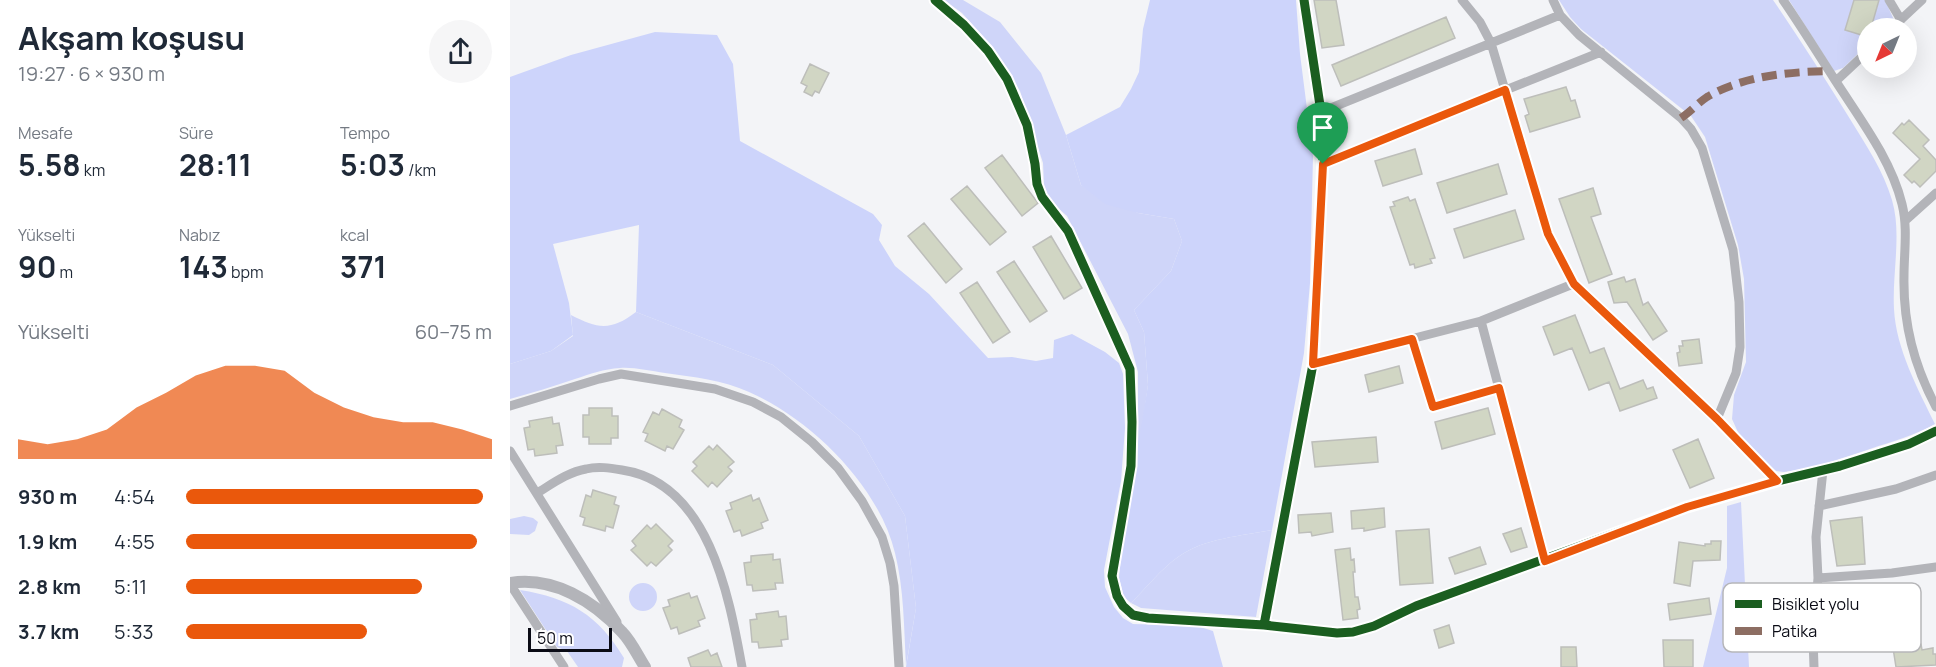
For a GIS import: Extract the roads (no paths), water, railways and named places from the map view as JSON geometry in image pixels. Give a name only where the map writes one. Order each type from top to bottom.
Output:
[{"type":"street","points":[[935,0],[964,25],[988,51],[1007,80],[1027,125],[1037,184],[1042,198],[1068,231],[1130,369],[1131,466],[1112,576],[1117,596],[1123,606],[1133,615],[1337,633],[1353,632],[1374,626],[1416,606],[1545,561],[1687,507],[1909,444],[1936,431]]},
{"type":"street","points":[[1264,625],[1313,364],[1323,164],[1321,112],[1304,0]]},
{"type":"street","points":[[1462,0],[1491,43],[1548,234],[1574,284],[1717,419],[1777,481]]},
{"type":"street","points":[[1553,0],[1560,15],[1579,35],[1682,118],[1702,148],[1733,250],[1739,302],[1740,347],[1736,373],[1717,419]]},
{"type":"street","points":[[1783,0],[1872,138],[1897,185],[1906,220],[1904,311],[1908,337],[1922,379],[1936,407]]},
{"type":"street","points":[[1889,0],[1900,18]]},
{"type":"street","points":[[1903,18],[1922,0]]},
{"type":"street","points":[[1321,112],[1560,15]]},
{"type":"street","points":[[1323,164],[1601,51]]},
{"type":"street","points":[[1836,81],[1857,61]]},
{"type":"street","points":[[1906,220],[1936,193]]},
{"type":"street","points":[[1313,364],[1481,321],[1574,284]]},
{"type":"street","points":[[1481,321],[1545,561]]},
{"type":"street","points":[[1412,339],[1433,407],[1499,388]]},
{"type":"street","points":[[510,406],[599,378],[621,374],[715,389],[753,402],[781,417],[812,442],[838,468],[862,501],[882,537],[894,586],[898,667]]},
{"type":"street","points":[[510,451],[645,667]]},
{"type":"street","points":[[537,492],[580,470],[600,467],[644,474],[663,487],[693,515],[708,545],[721,577],[742,667]]},
{"type":"street","points":[[1818,583],[1816,537],[1823,470]]},
{"type":"street","points":[[1819,506],[1896,489],[1936,475]]},
{"type":"street","points":[[1818,578],[1892,573],[1936,567]]},
{"type":"street","points":[[510,584],[539,583],[567,591],[593,606],[623,632]]},
{"type":"street","points":[[510,584],[564,667]]}]
